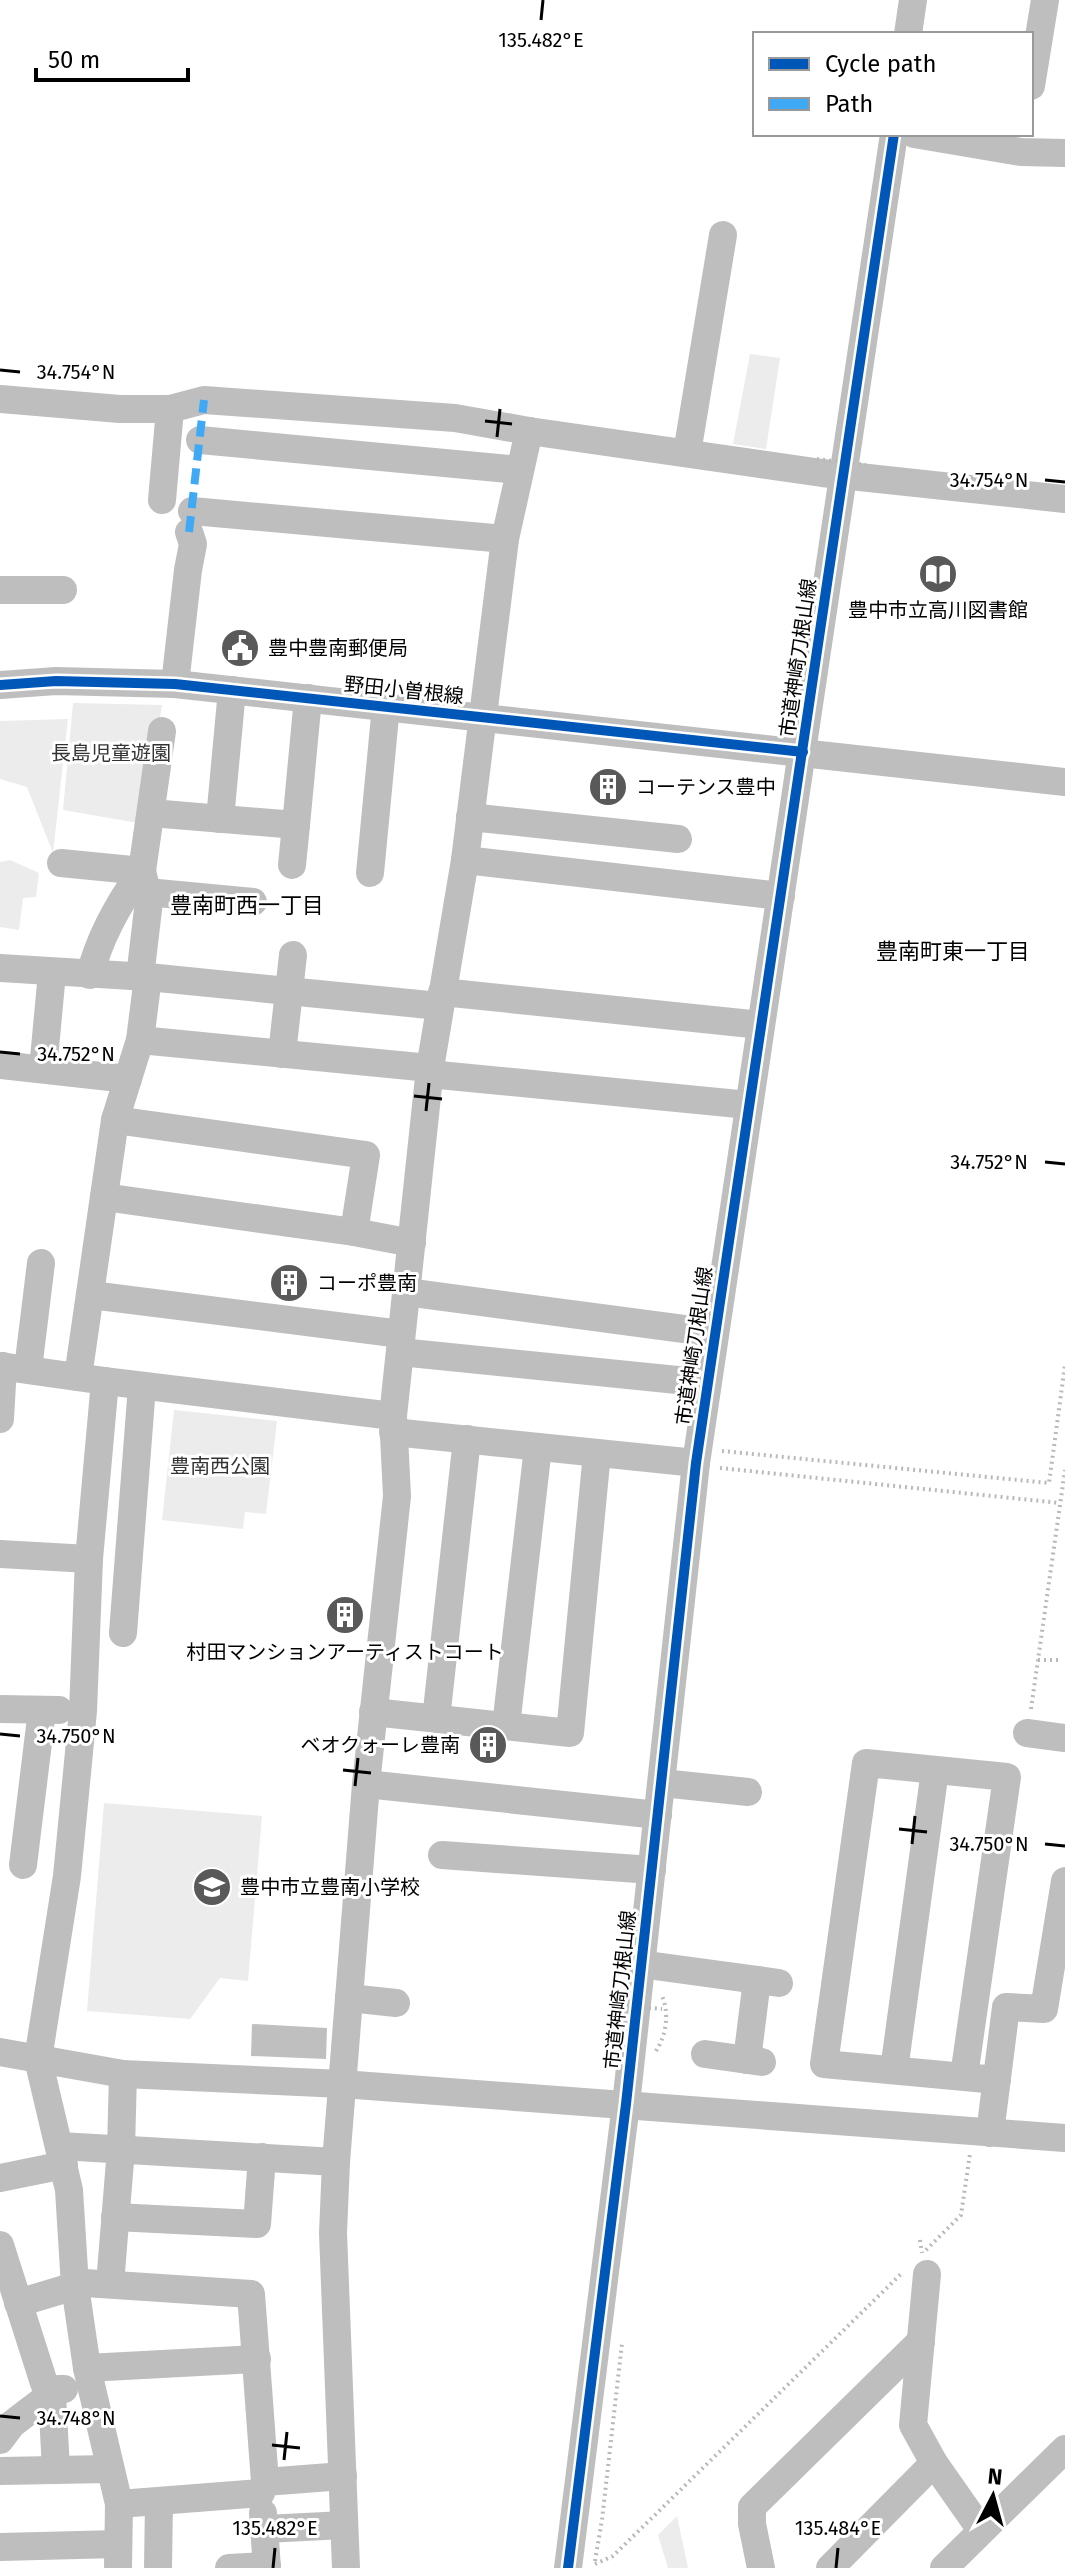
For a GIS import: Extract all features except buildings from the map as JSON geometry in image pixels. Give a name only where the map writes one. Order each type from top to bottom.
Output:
[{"type":"street","points":[[908,32],[913,0]]},
{"type":"street","points":[[1033,74],[1045,0]]},
{"type":"street","name":"市道神崎刀根山線","points":[[581,2566],[626,2104],[653,1966],[652,1870],[696,1463],[803,752],[854,470],[894,136]]},
{"type":"street","points":[[938,136],[1022,143],[1065,153]]},
{"type":"street","points":[[687,453],[723,235]]},
{"type":"street","points":[[0,399],[120,409],[170,409],[204,400],[455,418],[687,453],[854,470],[1065,499]]},
{"type":"street","points":[[162,500],[170,409]]},
{"type":"street","points":[[346,2568],[333,2233],[366,1784],[397,1496],[393,1424],[430,1068],[465,860],[505,539],[529,431]]},
{"type":"street","points":[[200,440],[519,470]]},
{"type":"street","points":[[175,684],[193,544],[190,522],[505,539]]},
{"type":"street","points":[[0,590],[63,590]]},
{"type":"street","name":"野田小曽根線","points":[[0,685],[56,681],[175,684],[1065,782]]},
{"type":"street","points":[[220,819],[232,690]]},
{"type":"street","points":[[292,865],[308,698]]},
{"type":"street","points":[[370,873],[386,706]]},
{"type":"street","points":[[0,2547],[118,2556],[119,2504],[88,2376],[75,2286],[69,2190],[38,2059],[67,1876],[83,1711],[89,1559],[91,1295],[115,1120],[140,1040],[151,813],[162,731]]},
{"type":"street","points":[[151,813],[296,825]]},
{"type":"street","points":[[470,817],[678,839]]},
{"type":"street","points":[[465,860],[781,896]]},
{"type":"street","points":[[61,863],[146,888],[253,902]]},
{"type":"street","points":[[90,975],[94,958],[129,889],[146,888]]},
{"type":"street","points":[[282,1054],[293,955]]},
{"type":"street","points":[[0,968],[761,1025]]},
{"type":"street","points":[[43,1069],[52,973]]},
{"type":"street","points":[[140,1040],[430,1068],[439,1075],[749,1105]]},
{"type":"street","points":[[0,1065],[128,1079]]},
{"type":"street","points":[[115,1120],[366,1155],[354,1232]]},
{"type":"street","points":[[104,1197],[412,1243]]},
{"type":"street","points":[[0,1419],[10,1367],[41,1263]]},
{"type":"street","points":[[406,1292],[714,1333]]},
{"type":"street","points":[[91,1295],[400,1343],[707,1383]]},
{"type":"street","points":[[10,1367],[393,1424],[467,1439],[696,1463]]},
{"type":"street","points":[[123,1633],[142,1386]]},
{"type":"street","points":[[436,1719],[467,1439]]},
{"type":"street","points":[[506,1726],[538,1447]]},
{"type":"street","points":[[373,1712],[570,1733],[597,1453]]},
{"type":"street","points":[[0,1554],[89,1559]]},
{"type":"street","points":[[0,1709],[83,1711]]},
{"type":"street","points":[[23,1865],[42,1710]]},
{"type":"street","points":[[1027,1733],[1065,1738]]},
{"type":"street","points":[[964,2076],[1007,1777],[866,1763],[824,2064],[997,2080]]},
{"type":"street","points":[[894,2070],[935,1770]]},
{"type":"street","points":[[662,1783],[748,1792]]},
{"type":"street","points":[[366,1784],[658,1815]]},
{"type":"street","points":[[442,1855],[652,1870]]},
{"type":"street","points":[[981,2139],[997,2080],[1006,2007],[1044,2009],[1065,1881]]},
{"type":"street","points":[[653,1966],[768,1981],[754,2061],[705,2054]]},
{"type":"street","points":[[349,1998],[396,2003]]},
{"type":"street","points":[[0,2052],[123,2074],[342,2084],[626,2104],[981,2139],[1065,2138]]},
{"type":"street","points":[[110,2284],[121,2149],[123,2074]]},
{"type":"street","points":[[0,2178],[62,2156],[121,2149],[336,2162]]},
{"type":"street","points":[[115,2217],[257,2224],[262,2157]]},
{"type":"street","points":[[2,2262],[44,2383],[52,2394],[56,2470]]},
{"type":"street","points":[[920,2264],[921,2341],[913,2425],[934,2463],[981,2530]]},
{"type":"street","points":[[18,2303],[85,2283],[251,2294],[267,2567],[229,2568]]},
{"type":"street","points":[[761,2568],[752,2524],[752,2507],[921,2341]]},
{"type":"street","points":[[0,2440],[12,2424],[58,2389],[88,2376],[257,2359]]},
{"type":"street","points":[[944,2568],[1065,2449]]},
{"type":"street","points":[[830,2568],[934,2463]]},
{"type":"street","points":[[0,2471],[110,2469]]},
{"type":"street","points":[[119,2504],[159,2502],[343,2476]]},
{"type":"street","points":[[158,2568],[159,2502]]},
{"type":"street","points":[[266,2529],[344,2525]]},
{"type":"path","points":[[817,459],[854,470]]},
{"type":"path","points":[[1060,1503],[720,1468],[722,1451],[1049,1483],[1065,1365]]},
{"type":"path","points":[[1038,1660],[1060,1660]]},
{"type":"path","points":[[653,1966],[667,2005],[663,2040],[655,2053]]},
{"type":"path","points":[[619,2005],[662,2009]]},
{"type":"path","points":[[581,2566],[613,2556],[920,2264],[961,2215],[981,2139]]},
{"type":"green space","points":[[750,354],[780,358],[766,449],[733,444]]},
{"type":"green space","name":"長島児童遊園","points":[[73,703],[162,705],[144,824],[63,810]]},
{"type":"green space","points":[[68,719],[53,853],[27,787],[0,779],[0,721]]},
{"type":"green space","points":[[10,860],[39,873],[36,897],[23,898],[19,930],[0,927],[0,862]]},
{"type":"green space","name":"豊南西公園","points":[[174,1410],[277,1421],[266,1514],[245,1512],[243,1529],[162,1520]]},
{"type":"green space","points":[[104,1803],[262,1816],[248,1981],[220,1978],[190,2019],[87,2011]]},
{"type":"green space","points":[[677,2516],[688,2568],[668,2568],[658,2535]]},
{"type":"shaded area","points":[[252,2024],[327,2028],[326,2059],[251,2056]]},
{"type":"marked path","points":[[189,532],[204,400]]},
{"type":"cycle path","points":[[568,2568],[626,2104],[696,1463],[894,136]]},
{"type":"cycle path","points":[[0,685],[56,681],[175,684],[803,752]]},
{"type":"place","name":"豊中市立高川図書館","points":[[938,574]]},
{"type":"place","name":"豊中豊南郵便局","points":[[240,648]]},
{"type":"place","name":"コーテンス豊中","points":[[608,787]]},
{"type":"place","name":"コーポ豊南","points":[[289,1283]]},
{"type":"place","name":"村田マンションアーティストコート","points":[[345,1615]]},
{"type":"place","name":"ベオクォーレ豊南","points":[[488,1745]]},
{"type":"place","name":"豊中市立豊南小学校","points":[[212,1887]]},
{"type":"district","name":"豊南町西一丁目","points":[[247,905]]},
{"type":"district","name":"豊南町東一丁目","points":[[953,951]]}]
